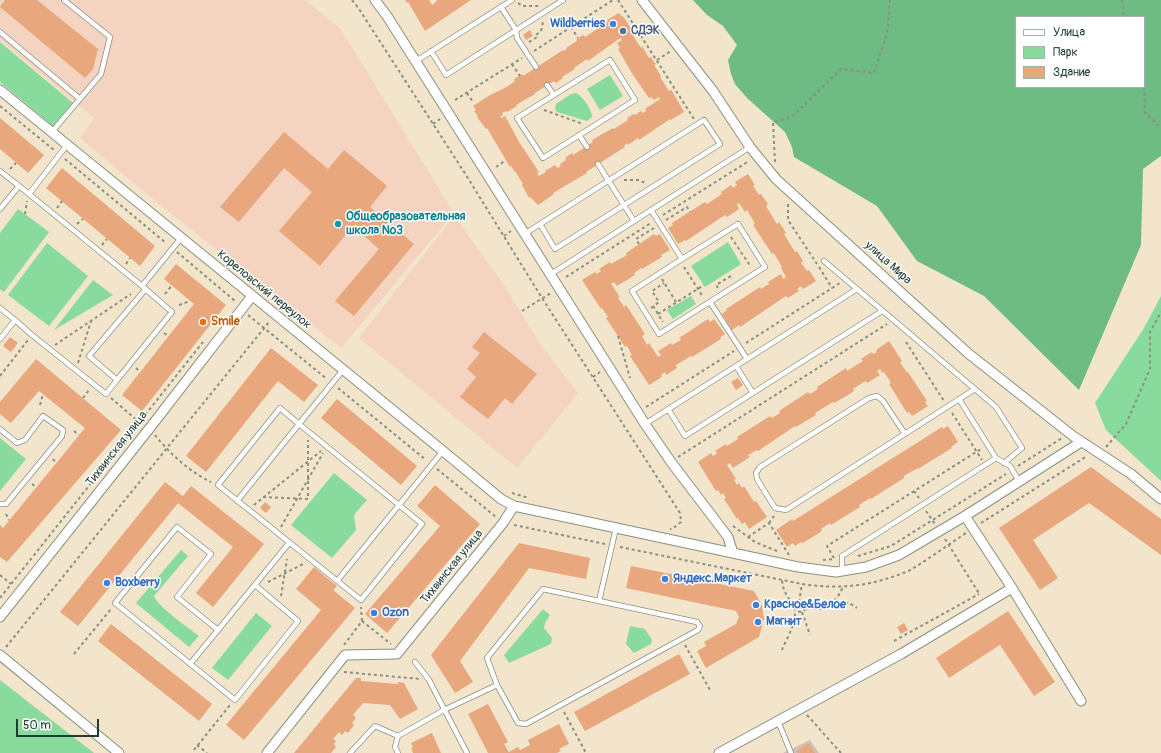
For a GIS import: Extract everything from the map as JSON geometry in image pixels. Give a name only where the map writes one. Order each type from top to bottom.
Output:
[{"type":"street","points":[[375,0],[387,16],[526,233],[646,424],[671,462],[728,537],[732,553]]},
{"type":"street","name":"улица Мира","points":[[642,0],[713,91],[750,147],[776,179],[970,354],[1081,442],[1131,474],[1161,499]]},
{"type":"street","name":"Кореловский переулок","points":[[0,90],[501,499],[514,506],[732,553],[836,572],[866,567],[898,554],[965,516],[1081,442]]},
{"type":"street","name":"Тихвинская улица","points":[[0,617],[252,296]]},
{"type":"street","name":"Тихвинская улица","points":[[267,753],[345,655],[397,654],[506,519],[514,506]]},
{"type":"street","points":[[965,516],[1012,588],[1081,701]]},
{"type":"street","points":[[720,753],[901,654],[1012,588]]},
{"type":"street","points":[[0,654],[119,753]]},
{"type":"lane","points":[[51,132],[101,74],[110,37],[64,0]]},
{"type":"lane","points":[[416,61],[512,0]]},
{"type":"lane","points":[[431,52],[446,75],[564,0]]},
{"type":"lane","points":[[501,7],[516,30],[517,38],[536,67]]},
{"type":"lane","points":[[0,32],[80,98]]},
{"type":"lane","points":[[610,60],[635,100],[543,158],[518,118],[536,107],[610,60]]},
{"type":"lane","points":[[548,85],[554,95]]},
{"type":"lane","points":[[526,233],[608,180],[704,120],[720,144],[555,249],[540,224]]},
{"type":"lane","points":[[579,135],[586,146]]},
{"type":"lane","points":[[29,194],[67,145]]},
{"type":"lane","points":[[551,274],[750,147]]},
{"type":"lane","points":[[598,164],[634,221]]},
{"type":"lane","points":[[0,171],[172,312],[106,394],[0,308]]},
{"type":"lane","points":[[0,209],[19,186]]},
{"type":"lane","points":[[651,210],[681,260]]},
{"type":"lane","points":[[738,224],[765,267],[659,334],[632,291],[681,260],[738,224]]},
{"type":"lane","points":[[117,380],[89,356],[144,288],[181,238]]},
{"type":"lane","points":[[824,261],[996,408],[1022,448],[1004,462]]},
{"type":"lane","points":[[646,424],[857,289]]},
{"type":"lane","points":[[709,303],[747,359]]},
{"type":"lane","points":[[668,409],[685,436],[882,311]]},
{"type":"lane","points":[[0,339],[15,320]]},
{"type":"lane","points":[[736,366],[753,393]]},
{"type":"lane","points":[[237,501],[343,370]]},
{"type":"lane","points":[[904,434],[883,401],[877,396],[869,398],[760,467],[756,473],[757,479],[775,508],[786,510],[975,389]]},
{"type":"lane","points":[[959,399],[996,458],[1010,466],[1019,482]]},
{"type":"lane","points":[[280,408],[299,424],[422,524],[360,600],[218,485],[280,408]]},
{"type":"lane","points":[[0,429],[17,443],[25,440],[43,416],[48,418],[62,430],[62,436],[6,504],[0,504]]},
{"type":"lane","points":[[337,581],[443,451]]},
{"type":"lane","points":[[842,571],[842,556],[996,458]]},
{"type":"lane","points":[[218,630],[176,597],[211,554],[177,527],[116,603],[235,700],[298,621],[255,586]]},
{"type":"lane","points":[[599,601],[616,528]]},
{"type":"lane","points":[[190,664],[289,543]]},
{"type":"lane","points":[[542,589],[599,601],[697,622],[700,626],[698,630],[526,724],[518,723],[497,685],[488,658],[542,589]]},
{"type":"lane","points":[[415,662],[429,680],[467,753]]},
{"type":"lane","points":[[398,753],[395,747],[398,736],[444,710],[497,685]]},
{"type":"lane","points":[[778,721],[791,753]]},
{"type":"lane","points":[[350,753],[375,726],[398,736]]},
{"type":"path","points":[[352,0],[680,513],[681,522],[672,529],[665,528]]},
{"type":"path","points":[[516,0],[523,6],[541,6],[544,12],[541,31],[536,35],[537,37],[522,46]]},
{"type":"path","points":[[618,0],[698,124]]},
{"type":"path","points":[[776,179],[773,122],[792,117],[841,69],[874,73],[887,33],[890,0]]},
{"type":"path","points":[[1122,0],[1124,16]]},
{"type":"path","points":[[571,27],[578,38]]},
{"type":"path","points":[[657,60],[678,46]]},
{"type":"path","points":[[512,64],[520,76]]},
{"type":"path","points":[[1144,88],[1145,113],[1161,128]]},
{"type":"path","points":[[467,93],[473,102]]},
{"type":"path","points":[[0,106],[59,154]]},
{"type":"path","points":[[536,107],[592,127]]},
{"type":"path","points":[[64,159],[166,243]]},
{"type":"path","points":[[496,166],[506,160]]},
{"type":"path","points":[[10,170],[16,163]]},
{"type":"path","points":[[614,177],[627,181],[639,180],[651,188]]},
{"type":"path","points":[[24,214],[29,194]]},
{"type":"path","points":[[796,196],[788,204],[788,220],[832,288]]},
{"type":"path","points":[[56,208],[62,201]]},
{"type":"path","points":[[77,224],[83,219]]},
{"type":"path","points":[[504,236],[516,228]]},
{"type":"path","points":[[728,230],[755,273]]},
{"type":"path","points":[[102,245],[107,239]]},
{"type":"path","points":[[172,248],[235,300],[231,306]]},
{"type":"path","points":[[126,264],[130,258]]},
{"type":"path","points":[[681,260],[697,289],[709,303]]},
{"type":"path","points":[[659,274],[676,302]]},
{"type":"path","points":[[644,311],[659,302],[652,291],[664,283]]},
{"type":"path","points":[[658,314],[704,285]]},
{"type":"path","points":[[165,294],[172,286]]},
{"type":"path","points":[[49,349],[144,288]]},
{"type":"path","points":[[522,311],[555,290]]},
{"type":"path","points":[[179,305],[190,301]]},
{"type":"path","points":[[653,306],[667,329]]},
{"type":"path","points":[[978,525],[1098,452],[1126,424],[1150,369],[1150,332],[1161,312]]},
{"type":"path","points":[[75,370],[92,320]]},
{"type":"path","points":[[671,462],[894,320]]},
{"type":"path","points":[[163,332],[169,336]]},
{"type":"path","points":[[0,376],[32,335]]},
{"type":"path","points":[[618,336],[630,378]]},
{"type":"path","points":[[0,598],[207,337]]},
{"type":"path","points":[[905,340],[985,465]]},
{"type":"path","points":[[135,367],[140,372]]},
{"type":"path","points":[[593,377],[605,369]]},
{"type":"path","points":[[83,398],[88,390]]},
{"type":"path","points":[[40,404],[43,394]]},
{"type":"path","points":[[106,394],[139,422]]},
{"type":"path","points":[[74,431],[79,435]]},
{"type":"path","points":[[264,497],[308,498],[308,431]]},
{"type":"path","points":[[842,558],[853,557],[891,546],[1063,438],[1068,432]]},
{"type":"path","points":[[154,434],[166,449],[189,468],[201,477],[218,485]]},
{"type":"path","points":[[818,560],[834,559],[827,546],[988,445]]},
{"type":"path","points":[[248,509],[327,446]]},
{"type":"path","points":[[278,533],[327,446]]},
{"type":"path","points":[[52,458],[56,463]]},
{"type":"path","points":[[31,483],[36,487]]},
{"type":"path","points":[[507,491],[532,499]]},
{"type":"path","points":[[6,514],[9,520]]},
{"type":"path","points":[[730,523],[748,537],[755,542],[782,554],[789,555],[769,523],[748,537]]},
{"type":"path","points":[[942,535],[985,604]]},
{"type":"path","points":[[279,605],[289,543]]},
{"type":"path","points":[[255,586],[265,583],[312,560]]},
{"type":"path","points":[[0,575],[11,584]]},
{"type":"path","points":[[782,580],[783,589],[793,604],[795,611],[791,629],[782,650]]},
{"type":"path","points":[[799,602],[802,584]]},
{"type":"path","points":[[832,604],[842,587]]},
{"type":"path","points":[[894,641],[979,594]]},
{"type":"path","points":[[360,600],[362,621],[392,645]]},
{"type":"path","points":[[793,604],[799,602],[807,608],[816,610],[842,602],[850,603],[857,608]]},
{"type":"path","points":[[74,654],[116,603]]},
{"type":"path","points":[[795,611],[802,612],[807,608]]},
{"type":"path","points":[[802,612],[810,635]]},
{"type":"path","points":[[682,639],[710,690]]},
{"type":"path","points":[[333,671],[429,680]]},
{"type":"path","points":[[194,750],[235,700]]},
{"type":"path","points":[[560,705],[586,753]]},
{"type":"path","points":[[801,708],[841,753]]},
{"type":"path","points":[[197,746],[207,753]]},
{"type":"shaded area","points":[[0,0],[305,0],[340,28],[454,213],[341,348],[154,200],[80,138],[94,118],[0,40]]},
{"type":"shaded area","points":[[454,216],[502,282],[540,344],[578,393],[517,468],[359,338]]},
{"type":"shaded area","points":[[810,740],[819,753],[783,753]]},
{"type":"green space","points":[[693,0],[1161,0],[1161,156],[1143,169],[1141,245],[1079,390],[984,296],[917,261],[877,206],[794,157],[792,147],[785,132],[747,98],[735,84],[728,60],[737,45],[723,26],[707,15]]},
{"type":"green space","points":[[0,42],[73,103],[53,126],[0,82]]},
{"type":"green space","points":[[610,75],[623,96],[600,110],[587,89]]},
{"type":"green space","points":[[576,93],[584,100],[592,114],[592,117],[587,121],[557,112],[555,109],[556,104],[571,94]]},
{"type":"green space","points":[[18,209],[49,232],[4,292],[0,289],[0,233]]},
{"type":"green space","points":[[728,242],[741,264],[705,287],[691,266]]},
{"type":"green space","points":[[47,243],[88,276],[49,326],[8,295]]},
{"type":"green space","points":[[93,280],[113,295],[54,330]]},
{"type":"green space","points":[[691,296],[696,304],[673,319],[667,310]]},
{"type":"green space","points":[[1161,296],[1161,481],[1106,430],[1095,403],[1144,328]]},
{"type":"green space","points":[[0,438],[26,459],[0,491]]},
{"type":"green space","points":[[334,473],[367,500],[354,515],[356,530],[332,558],[291,525]]},
{"type":"green space","points":[[181,550],[188,556],[154,596],[161,606],[199,636],[189,647],[136,603]]},
{"type":"green space","points":[[543,609],[550,615],[544,628],[552,638],[551,644],[509,663],[504,655]]},
{"type":"green space","points":[[256,613],[272,626],[228,680],[212,668]]},
{"type":"green space","points":[[630,626],[645,629],[652,640],[651,644],[634,653],[626,644]]},
{"type":"green space","points":[[0,680],[94,753],[0,753]]},
{"type":"building","points":[[5,0],[37,0],[98,49],[93,69],[85,78],[0,7]]},
{"type":"building","points":[[405,0],[429,0],[432,5],[437,1],[436,0],[471,0],[425,31],[408,2],[407,3]]},
{"type":"building","points":[[619,13],[622,17],[623,16],[634,33],[632,34],[641,48],[642,46],[649,58],[651,57],[656,64],[654,65],[661,76],[660,77],[669,91],[672,91],[684,112],[671,120],[670,119],[639,140],[638,138],[628,145],[627,143],[624,146],[625,147],[586,172],[587,173],[553,193],[554,194],[538,205],[530,197],[529,198],[515,171],[511,166],[510,167],[487,128],[486,129],[477,117],[478,116],[474,111],[476,110],[473,106],[490,95],[505,88],[515,81],[514,79],[522,74],[523,76],[563,50],[564,51],[583,35],[585,37],[608,22],[607,20]],"holes":[[[620,38],[622,40],[617,43],[620,48],[618,49],[633,75],[649,98],[651,97],[654,100],[659,97],[660,99],[645,109],[646,111],[643,113],[641,111],[635,115],[634,114],[614,129],[613,128],[592,140],[593,142],[573,155],[572,153],[565,158],[566,160],[560,164],[561,166],[557,168],[555,165],[539,176],[537,173],[539,172],[519,142],[505,116],[502,118],[500,117],[503,115],[502,113],[507,112],[517,106],[516,105],[554,81],[556,83],[563,78],[562,77],[575,69],[574,68],[587,59],[588,61]]]},
{"type":"building","points":[[530,30],[533,36],[526,40],[523,35]]},
{"type":"building","points":[[0,118],[44,155],[28,173],[0,149]]},
{"type":"building","name":"Общеобразовательная школа №3","points":[[284,132],[328,169],[344,150],[387,186],[370,207],[414,244],[354,316],[335,301],[379,249],[353,226],[320,266],[279,231],[312,192],[284,168],[239,222],[220,207]]},
{"type":"building","points":[[62,168],[155,246],[140,266],[46,188]]},
{"type":"building","points":[[748,174],[759,195],[761,194],[768,204],[766,206],[777,224],[779,222],[786,233],[784,234],[795,252],[797,251],[803,261],[801,263],[807,271],[809,270],[816,281],[803,289],[801,286],[797,289],[799,291],[788,298],[786,296],[740,327],[739,325],[732,330],[722,314],[727,310],[726,309],[760,287],[761,289],[769,284],[768,282],[781,274],[783,279],[786,277],[774,253],[772,254],[753,225],[755,224],[747,210],[745,212],[739,203],[737,204],[739,209],[727,217],[725,215],[686,241],[685,240],[678,244],[668,228],[673,225],[672,223],[705,202],[707,204],[722,194],[721,192],[731,185],[733,188],[737,185],[735,182]]},
{"type":"building","points":[[654,234],[656,236],[660,234],[670,250],[661,255],[662,257],[642,269],[641,268],[634,273],[635,275],[617,286],[614,282],[611,284],[620,297],[618,298],[624,307],[626,305],[645,334],[642,336],[647,345],[649,343],[658,357],[661,355],[658,351],[671,343],[672,345],[681,340],[679,338],[708,319],[710,322],[714,319],[725,334],[720,338],[721,339],[676,365],[677,368],[666,375],[665,372],[661,375],[662,377],[649,385],[630,356],[632,355],[627,346],[625,347],[606,318],[608,317],[582,280],[595,272],[597,274],[601,271],[599,269],[610,262],[611,264],[627,255],[626,253]]},
{"type":"building","points":[[176,264],[226,305],[142,411],[122,395],[194,304],[164,279]]},
{"type":"building","points":[[484,332],[537,374],[512,404],[505,398],[488,419],[460,397],[476,377],[467,369],[480,353],[472,347]]},
{"type":"building","points":[[10,337],[18,343],[11,352],[3,346]]},
{"type":"building","points":[[889,341],[902,361],[900,362],[927,401],[925,402],[928,406],[912,416],[909,412],[907,413],[889,384],[891,383],[888,378],[880,369],[877,371],[880,375],[867,383],[866,381],[862,383],[853,389],[854,391],[848,395],[815,413],[816,415],[796,427],[795,426],[758,451],[757,450],[748,455],[750,457],[733,468],[730,463],[727,465],[736,479],[734,480],[737,485],[739,483],[742,488],[744,486],[754,502],[756,501],[767,517],[749,529],[745,522],[742,524],[724,499],[726,498],[723,493],[721,495],[718,490],[716,491],[698,462],[711,453],[713,456],[717,453],[715,451],[738,439],[737,437],[770,416],[772,418],[780,413],[779,411],[808,392],[810,394],[818,389],[817,387],[846,368],[847,371],[863,361],[861,359],[872,352],[873,354],[877,352],[876,350]]},
{"type":"building","points":[[271,348],[318,385],[304,402],[278,381],[206,472],[186,456]]},
{"type":"building","points":[[36,359],[121,430],[7,562],[0,557],[0,525],[3,528],[85,428],[39,391],[11,423],[0,414],[0,402]]},
{"type":"building","points":[[738,378],[743,385],[736,390],[731,382]]},
{"type":"building","points":[[337,399],[417,466],[401,485],[321,418]]},
{"type":"building","points":[[948,426],[958,442],[951,447],[952,448],[904,476],[904,478],[859,505],[860,507],[831,525],[830,523],[821,529],[822,531],[803,543],[801,542],[795,546],[793,543],[787,547],[776,530],[792,519],[793,521],[942,427],[943,429]]},
{"type":"building","points":[[1091,467],[1161,519],[1161,555],[1089,503],[1033,540],[1058,578],[1040,590],[999,528]]},
{"type":"building","points":[[165,482],[183,496],[191,486],[264,544],[213,607],[196,593],[233,547],[178,503],[78,626],[60,612]]},
{"type":"building","points":[[435,485],[480,524],[387,633],[365,614],[440,526],[417,506]]},
{"type":"building","points":[[265,502],[271,507],[266,513],[260,508]]},
{"type":"building","points":[[519,543],[590,558],[586,579],[529,568],[460,661],[473,682],[455,693],[431,655]]},
{"type":"building","points":[[631,566],[754,591],[762,606],[764,619],[759,637],[706,668],[697,651],[706,646],[704,642],[736,624],[739,617],[736,611],[626,588]]},
{"type":"building","points":[[314,567],[337,586],[333,590],[355,608],[244,740],[226,725],[321,610],[296,589]]},
{"type":"building","points":[[1008,611],[1055,682],[1034,696],[1000,645],[949,678],[936,658]]},
{"type":"building","points":[[904,623],[908,630],[901,634],[897,627]]},
{"type":"building","points":[[111,624],[212,704],[199,721],[98,641]]},
{"type":"building","points":[[679,654],[690,674],[585,731],[574,712]]},
{"type":"building","points":[[356,678],[361,678],[361,681],[398,684],[398,682],[404,683],[418,709],[400,719],[390,705],[363,703],[353,715],[356,718],[352,723],[354,725],[348,733],[345,731],[342,735],[339,732],[333,739],[336,741],[334,744],[336,747],[331,753],[294,753]]},
{"type":"building","points":[[488,704],[508,742],[504,744],[509,752],[518,747],[520,750],[530,745],[528,740],[559,724],[569,744],[559,749],[561,751],[557,753],[488,753],[468,714]]},
{"type":"building","points":[[432,733],[441,753],[413,753],[411,743]]},
{"type":"building","points":[[809,743],[815,753],[798,753],[796,751]]},
{"type":"place","name":"Wildberries","points":[[613,24]]},
{"type":"place","name":"СДЭК","points":[[623,31]]},
{"type":"place","name":"Общеобразовательная школа №3","points":[[338,224]]},
{"type":"place","name":"Smile","points":[[203,322]]},
{"type":"place","name":"Яндекс.Маркет","points":[[665,579]]},
{"type":"place","name":"Boxberry","points":[[107,583]]},
{"type":"place","name":"Красное&Белое","points":[[756,605]]},
{"type":"place","name":"Ozon","points":[[374,613]]},
{"type":"place","name":"Магнит","points":[[758,622]]}]
